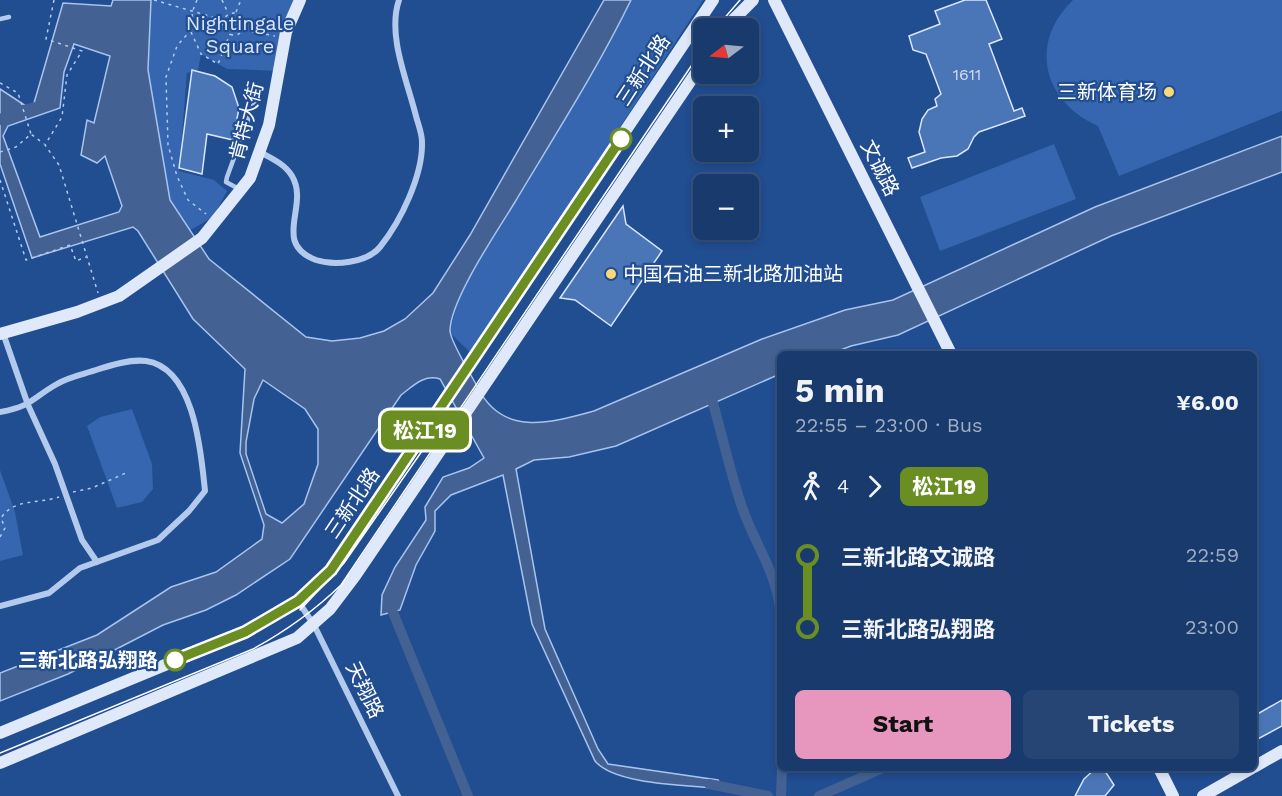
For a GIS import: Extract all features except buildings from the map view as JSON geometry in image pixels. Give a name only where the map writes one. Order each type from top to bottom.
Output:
[{"type":"main road","name":"肯特大街","points":[[101,303],[119,296],[202,238],[250,178],[269,125],[285,38],[300,0]]},
{"type":"main road","name":"三新北路","points":[[0,733],[245,632],[298,601],[331,570],[712,0]]},
{"type":"main road","points":[[735,18],[753,0]]},
{"type":"main road","name":"文诚路","points":[[774,0],[950,351]]},
{"type":"main road","points":[[0,763],[297,638],[314,625],[355,576],[693,76]]},
{"type":"main road","points":[[1,331],[101,303]]},
{"type":"main road","points":[[1257,765],[1282,751]]},
{"type":"main road","points":[[1160,771],[1173,796]]},
{"type":"main road","points":[[1203,796],[1246,771]]},
{"type":"street","points":[[260,152],[281,164],[292,176],[298,200],[291,234],[297,246],[315,260],[340,264],[362,257],[379,248],[403,210],[422,162],[422,138],[406,78],[394,16],[399,0]]},
{"type":"street","points":[[1,331],[82,540],[98,562]]},
{"type":"street","points":[[0,412],[28,405],[57,384],[105,367],[132,361],[147,361],[170,371],[187,396],[200,448],[205,491],[189,511],[158,540],[80,568],[49,593],[0,606]]},
{"type":"street","name":"天翔路","points":[[298,601],[314,625],[398,796]]},
{"type":"lane","points":[[0,20],[9,17]]},
{"type":"lane","points":[[241,191],[226,182],[256,98]]},
{"type":"path","points":[[45,145],[62,117],[67,75],[81,51],[46,39],[54,0]]},
{"type":"path","points":[[154,0],[223,20]]},
{"type":"path","points":[[197,0],[190,31],[177,46],[166,77],[168,145],[188,200],[213,217]]},
{"type":"path","points":[[222,0],[229,14]]},
{"type":"path","points":[[236,13],[241,0]]},
{"type":"path","points":[[236,13],[244,19],[243,29],[236,35],[230,34],[223,27],[223,20],[229,14],[236,13]]},
{"type":"path","points":[[243,29],[285,38]]},
{"type":"path","points":[[190,31],[201,54],[218,64],[230,34]]},
{"type":"path","points":[[0,83],[18,93],[31,134],[45,145],[59,165],[101,303]]},
{"type":"path","points":[[0,152],[16,147],[31,134]]},
{"type":"path","points":[[0,180],[26,260],[70,244],[76,261],[87,256]]},
{"type":"path","points":[[0,537],[5,528],[1,518],[9,508],[52,499],[65,492],[92,488],[126,472]]},
{"type":"green space","name":"Nightingale Square","points":[[151,0],[300,0],[279,71],[227,69],[201,54],[198,70],[187,73],[179,171],[214,180],[227,191],[213,217],[189,231],[170,200],[162,162],[148,70]]},
{"type":"green space","points":[[631,0],[703,0],[472,354],[450,333],[467,282],[589,77]]},
{"type":"green space","name":"三新体育场","points":[[1073,0],[1282,0],[1282,111],[1119,176],[1098,126],[1079,115],[1065,102],[1054,87],[1048,70],[1047,52],[1050,34],[1059,17]]},
{"type":"green space","points":[[1054,144],[1076,199],[940,251],[920,197]]},
{"type":"green space","points":[[132,409],[152,464],[153,489],[142,502],[117,508],[87,426],[100,417]]},
{"type":"green space","points":[[0,470],[15,512],[23,555],[0,561]]},
{"type":"shaded area","points":[[113,0],[151,0],[148,70],[170,200],[209,259],[306,337],[332,341],[360,338],[384,331],[405,319],[433,293],[470,235],[604,0],[631,0],[575,102],[476,265],[452,318],[451,336],[478,388],[488,404],[500,414],[514,420],[545,422],[594,411],[762,339],[845,310],[893,300],[1095,207],[1282,136],[1282,172],[1111,236],[898,335],[838,351],[777,351],[777,375],[616,446],[569,457],[534,460],[516,469],[545,629],[598,749],[608,764],[718,780],[724,789],[637,780],[605,769],[595,761],[532,624],[503,475],[451,495],[435,511],[435,531],[416,565],[400,610],[381,615],[382,595],[395,567],[426,520],[425,507],[443,477],[469,468],[484,458],[440,379],[434,378],[424,379],[401,395],[290,559],[236,595],[206,610],[163,625],[68,674],[0,701],[0,673],[97,635],[171,587],[216,572],[262,539],[264,525],[240,453],[245,369],[193,319],[138,231],[133,227],[32,258],[0,164],[0,89],[32,110],[63,3],[111,6]],"holes":[[[74,44],[110,56],[94,123],[87,120],[81,155],[97,163],[105,156],[122,206],[119,212],[40,237],[3,136],[8,126],[60,108],[64,72]],[[263,380],[305,409],[318,429],[318,464],[304,504],[282,523],[266,514],[246,454],[254,399]]]},
{"type":"waterway","points":[[0,120],[8,114],[47,104]]},
{"type":"waterway","points":[[709,389],[740,501],[777,593]]},
{"type":"waterway","points":[[393,599],[390,605],[468,796]]},
{"type":"waterway","points":[[781,796],[782,771]]},
{"type":"waterway","points":[[819,796],[876,771]]},
{"type":"waterway","points":[[709,784],[768,796]]},
{"type":"tram line","points":[[725,18],[740,0]]},
{"type":"tram line","points":[[0,753],[253,649],[299,620],[341,585],[693,63]]},
{"type":"tram line","points":[[300,610],[344,563],[422,451]]},
{"type":"bus line","name":"松江19","points":[[175,660],[245,632],[298,601],[331,570],[621,139]]},
{"type":"place","name":"三新体育场","points":[[1169,92]]},
{"type":"place","name":"中国石油三新北路加油站","points":[[611,274]]},
{"type":"place","name":"三新北路弘翔路","points":[[175,660]]}]
